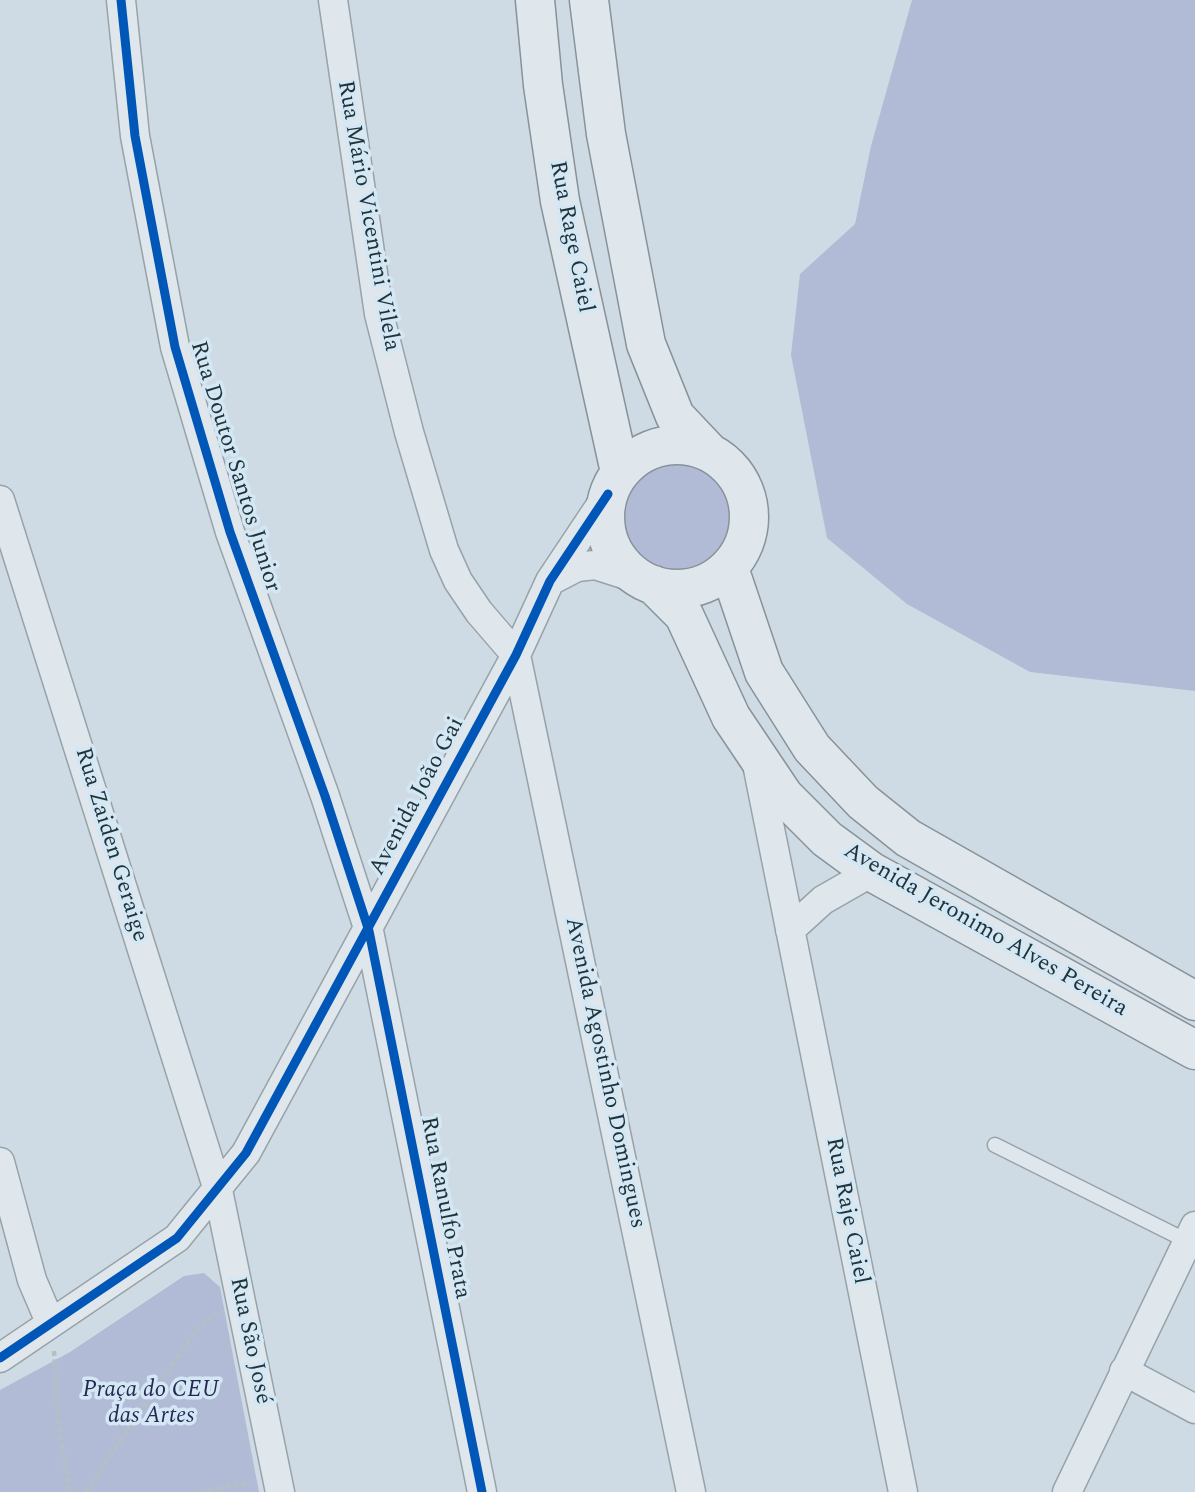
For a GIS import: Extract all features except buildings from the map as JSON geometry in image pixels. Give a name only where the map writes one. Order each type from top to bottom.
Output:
[{"type":"main road","name":"Rua Rage Caiel","points":[[536,0],[543,85],[560,201],[614,483]]},
{"type":"main road","points":[[589,0],[606,134],[646,344],[676,416],[709,452],[727,465],[741,483],[749,505],[749,527],[742,549],[729,568],[713,580],[694,587],[674,589],[648,582],[622,564],[610,543],[605,519],[614,483],[638,456],[661,446],[685,445],[709,452]]},
{"type":"main road","name":"Avenida Jeronimo Alves Pereira","points":[[729,568],[764,672],[812,748],[863,803],[908,838],[1195,1001]]},
{"type":"main road","name":"Avenida Jeronimo Alves Pereira","points":[[648,582],[684,615],[731,717],[784,796],[827,839],[872,872],[1195,1050]]},
{"type":"street","name":"Rua Doutor Santos Junior","points":[[121,0],[135,136],[176,348],[230,532],[325,796],[369,931]]},
{"type":"street","name":"Rua Mário Vicentini Vilela","points":[[333,0],[379,314],[409,432],[444,550],[458,581],[485,620],[516,655]]},
{"type":"street","name":"Avenida João Gai","points":[[0,1358],[177,1238],[246,1153],[369,931],[516,655],[550,581],[614,483]]},
{"type":"street","name":"Rua Zaiden Geraige","points":[[0,500],[218,1190]]},
{"type":"street","points":[[550,581],[577,567],[595,565],[648,582]]},
{"type":"street","name":"Avenida Agostinho Domingues","points":[[516,655],[691,1492]]},
{"type":"street","name":"Rua Raje Caiel","points":[[755,753],[903,1492]]},
{"type":"street","points":[[790,930],[823,900],[872,872]]},
{"type":"street","name":"Rua Ranulfo Prata","points":[[369,931],[482,1492]]},
{"type":"street","points":[[0,1162],[32,1280],[50,1322]]},
{"type":"street","name":"Rua São José","points":[[218,1190],[278,1484]]},
{"type":"street","points":[[1067,1492],[1191,1233]]},
{"type":"street","points":[[1124,1371],[1195,1409]]},
{"type":"lane","points":[[995,1145],[1191,1233]]},
{"type":"path","points":[[86,1492],[197,1328],[240,1296]]},
{"type":"path","points":[[50,1322],[57,1373],[59,1431],[70,1492]]},
{"type":"path","points":[[200,1492],[278,1484]]},
{"type":"green space","points":[[912,0],[1195,0],[1195,691],[1030,672],[907,604],[827,538],[791,355],[800,274],[855,224],[871,146]]},
{"type":"green space","points":[[677,459],[699,463],[718,476],[731,495],[735,517],[731,539],[718,558],[699,571],[677,575],[655,571],[636,558],[623,539],[619,517],[623,495],[636,476],[655,463]]},
{"type":"green space","name":"Praça do CEU das Artes","points":[[204,1273],[220,1287],[259,1492],[0,1492],[0,1390],[70,1352],[184,1276]]},
{"type":"cycle path","points":[[121,0],[135,136],[175,347],[230,532],[325,796],[369,931],[482,1492]]},
{"type":"cycle path","points":[[0,1358],[177,1238],[246,1153],[516,655],[550,581],[608,494]]}]
